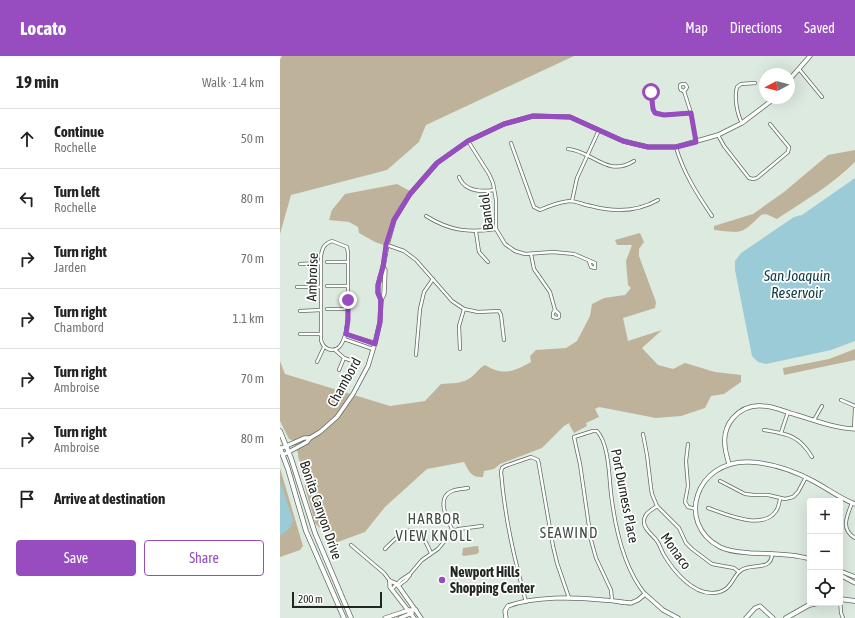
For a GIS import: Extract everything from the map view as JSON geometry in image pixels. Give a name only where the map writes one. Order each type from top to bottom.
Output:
[{"type":"main road","name":"Bonita Canyon Drive","points":[[280,431],[289,451],[309,518],[351,618]]},
{"type":"main road","name":"Bonita Canyon Drive","points":[[280,448],[311,542],[344,618]]},
{"type":"main road","points":[[843,599],[855,601]]},
{"type":"main road","points":[[786,618],[809,606]]},
{"type":"street","points":[[795,73],[810,56]]},
{"type":"street","points":[[798,69],[822,97]]},
{"type":"street","points":[[742,124],[738,118],[737,87],[741,84],[755,83]]},
{"type":"street","points":[[684,91],[691,113],[696,142]]},
{"type":"street","points":[[651,92],[653,109],[655,113],[664,115],[691,113]]},
{"type":"street","name":"Chambord","points":[[382,299],[378,293],[379,284],[386,245],[394,220],[410,194],[437,163],[468,141],[504,124],[533,116],[570,117],[623,141],[648,147],[676,147],[696,142],[742,124],[767,104]]},
{"type":"street","points":[[718,134],[728,152],[749,178],[753,179],[757,178],[788,152],[789,147],[770,124]]},
{"type":"street","points":[[572,201],[577,178],[600,130]]},
{"type":"street","name":"Bandol","points":[[468,141],[489,174],[496,200],[496,229],[501,239],[510,248],[520,253],[531,254],[553,252],[574,254],[589,261]]},
{"type":"street","points":[[511,143],[534,207],[540,210],[560,203],[572,201],[603,209],[617,210],[640,207],[658,200]]},
{"type":"street","points":[[676,147],[690,181],[712,216]]},
{"type":"street","points":[[568,150],[582,152],[607,166],[621,167],[634,161]]},
{"type":"street","points":[[459,177],[462,183],[473,190],[494,190]]},
{"type":"street","points":[[426,216],[434,221],[455,228],[476,232],[496,229]]},
{"type":"street","points":[[476,232],[479,252],[488,262]]},
{"type":"street","name":"Ambroise","points":[[324,346],[322,344],[321,334],[322,248],[327,243],[332,241],[347,247],[348,262],[348,309],[346,334],[338,349],[335,350]]},
{"type":"street","points":[[386,245],[404,251],[416,260],[452,302],[464,309],[478,312],[499,311],[501,315],[504,340]]},
{"type":"street","points":[[531,254],[534,269],[549,290],[555,310]]},
{"type":"street","points":[[327,262],[348,262]]},
{"type":"street","points":[[300,264],[321,263]]},
{"type":"street","name":"Chambord","points":[[283,454],[306,442],[337,417],[353,394],[368,366],[380,322],[385,284],[383,267]]},
{"type":"street","points":[[416,355],[420,309],[424,292],[433,279]]},
{"type":"street","points":[[379,284],[385,284]]},
{"type":"street","points":[[326,286],[348,286]]},
{"type":"street","points":[[297,287],[321,287]]},
{"type":"street","points":[[327,309],[348,309]]},
{"type":"street","points":[[460,349],[459,326],[464,309]]},
{"type":"street","points":[[300,311],[321,310]]},
{"type":"street","points":[[300,334],[321,334]]},
{"type":"street","points":[[346,334],[375,344]]},
{"type":"street","points":[[344,339],[373,349]]},
{"type":"street","points":[[317,362],[324,346],[331,350],[335,350],[344,358],[355,362]]},
{"type":"street","points":[[339,370],[344,358]]},
{"type":"street","points":[[728,464],[724,439],[728,424],[737,414],[747,408],[770,406],[839,427],[854,429],[855,408],[841,400]]},
{"type":"street","points":[[814,420],[822,406]]},
{"type":"street","points":[[781,433],[788,412]]},
{"type":"street","name":"Port Durness Place","points":[[612,600],[611,590],[600,567],[591,540],[580,464],[574,437],[596,430],[600,436],[607,461],[613,509],[620,539],[633,577],[645,594],[664,610],[678,618]]},
{"type":"street","points":[[764,430],[791,436],[800,441],[812,457]]},
{"type":"street","points":[[643,434],[652,494],[658,506],[679,528],[686,543],[692,549],[712,564],[734,568],[739,572],[746,568],[768,564],[771,561],[772,554]]},
{"type":"street","name":"Chambord","points":[[280,448],[304,438],[310,438]]},
{"type":"street","points":[[688,444],[686,461],[688,486],[685,502],[688,507],[696,509]]},
{"type":"street","points":[[526,602],[509,536],[501,472],[502,468],[505,466],[529,458],[535,458],[538,460],[553,546],[558,567],[569,598]]},
{"type":"street","points":[[807,559],[794,556],[732,551],[719,546],[710,539],[698,522],[696,509],[698,494],[704,481],[714,471],[728,464],[742,462],[758,463],[784,469],[806,477],[854,503],[846,519],[846,526],[849,533],[855,538]]},
{"type":"street","points":[[720,481],[745,494],[768,495],[780,499],[789,498],[796,494],[800,490],[806,477]]},
{"type":"street","points":[[453,532],[445,512],[443,501],[446,495],[452,491],[468,488]]},
{"type":"street","points":[[708,508],[744,520],[760,520],[775,513],[780,499]]},
{"type":"street","name":"Monaco","points":[[658,506],[646,515],[644,526],[658,542],[667,559],[686,581],[695,588],[706,592],[718,592],[728,587],[739,572]]},
{"type":"street","points":[[392,589],[409,578],[411,573],[422,560],[438,549],[453,532],[459,529],[482,526]]},
{"type":"street","points":[[385,549],[401,534],[414,531],[420,535],[432,553]]},
{"type":"street","points":[[351,545],[384,573],[390,581],[397,585],[421,618]]},
{"type":"street","points":[[843,572],[855,577]]},
{"type":"street","points":[[843,577],[855,583]]},
{"type":"street","points":[[390,581],[390,587],[414,618]]},
{"type":"street","points":[[506,618],[505,611],[509,605],[526,602],[569,598],[612,600],[631,603],[638,600],[645,594]]},
{"type":"street","points":[[746,618],[755,608],[760,606],[773,618]]},
{"type":"street","points":[[840,606],[843,618]]},
{"type":"street","points":[[385,618],[408,610],[416,610]]},
{"type":"street","points":[[400,618],[412,614],[416,610]]},
{"type":"shaded area","points":[[282,56],[574,56],[426,125],[419,142],[387,170],[291,195],[280,234],[280,60]]},
{"type":"shaded area","points":[[855,150],[855,162],[837,178],[777,219],[766,214],[761,215],[749,226],[740,231],[730,232],[714,230],[714,226],[753,214],[784,192],[828,155]]},
{"type":"shaded area","points":[[397,184],[410,191],[394,216],[384,245],[359,233],[358,227],[349,222],[329,220],[332,210],[345,194]]},
{"type":"shaded area","points":[[640,233],[644,242],[639,249],[639,256],[656,302],[655,308],[623,318],[628,341],[662,330],[642,348],[658,365],[673,369],[685,363],[715,372],[741,375],[741,382],[724,394],[711,396],[705,408],[681,416],[656,418],[599,407],[595,409],[599,417],[586,423],[587,426],[574,433],[569,424],[571,422],[564,426],[542,448],[500,464],[494,469],[484,471],[483,477],[473,475],[464,462],[427,469],[385,507],[365,532],[335,543],[315,523],[305,487],[298,453],[280,421],[280,361],[285,374],[390,406],[425,401],[441,384],[456,383],[467,380],[485,365],[497,371],[503,372],[519,368],[531,362],[530,356],[536,350],[566,348],[577,341],[590,316],[592,304],[604,298],[625,295],[631,288],[628,285],[626,261],[632,245],[617,245],[615,240]]},
{"type":"shaded area","points":[[855,349],[855,360],[784,375],[783,368],[829,359]]},
{"type":"shaded area","points":[[280,468],[303,546],[300,550],[280,557]]},
{"type":"shaded area","points":[[478,546],[479,552],[477,554],[462,555],[463,548]]},
{"type":"water","name":"San Joaquin Reservoir","points":[[855,178],[855,341],[831,350],[766,364],[758,362],[752,356],[735,270],[735,261],[741,253],[794,217],[802,215]]},
{"type":"water","points":[[280,481],[293,520],[290,528],[280,536]]},
{"type":"place","name":"Newport Hills Shopping Center","points":[[442,580]]},
{"type":"district","name":"HARBOR VIEW KNOLL","points":[[434,528]]},
{"type":"district","name":"SEAWIND","points":[[569,533]]},
{"type":"route","points":[[348,300],[346,334],[375,344],[380,322],[381,300],[378,293],[378,285],[383,267],[386,245],[394,220],[410,194],[437,163],[468,141],[504,124],[533,116],[570,117],[623,141],[648,147],[676,147],[696,142],[691,113],[664,115],[655,113],[653,109],[651,92]]}]
